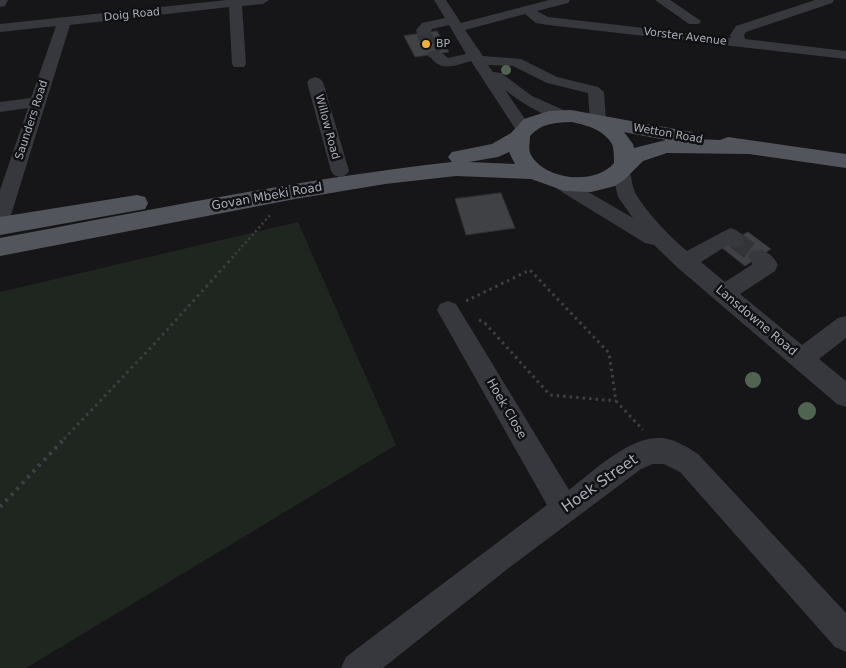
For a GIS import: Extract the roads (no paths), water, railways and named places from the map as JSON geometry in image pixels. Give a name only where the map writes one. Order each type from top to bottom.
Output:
[{"type":"main road","points":[[562,115],[595,121],[620,139],[627,155],[623,167],[602,182],[588,185],[560,182],[536,172],[526,164],[517,146],[521,133],[540,119],[562,115]]},
{"type":"main road","name":"Wetton Road","points":[[595,121],[745,148],[846,161]]},
{"type":"main road","name":"Govan Mbeki Road","points":[[0,226],[340,172],[484,153],[498,150],[521,133]]},
{"type":"main road","name":"Wetton Road","points":[[623,167],[640,153],[661,147],[745,148]]},
{"type":"main road","name":"Govan Mbeki Road","points":[[0,247],[295,191],[376,179],[456,169],[536,172]]},
{"type":"street","name":"Doig Road","points":[[0,28],[64,22],[146,6],[263,0]]},
{"type":"street","points":[[440,0],[479,60],[521,133]]},
{"type":"street","points":[[423,33],[427,26],[454,24],[527,10],[564,0]]},
{"type":"street","points":[[660,0],[694,21]]},
{"type":"street","points":[[739,43],[737,35],[741,29],[828,0]]},
{"type":"street","points":[[227,3],[239,64]]},
{"type":"street","name":"Vorster Avenue","points":[[527,10],[541,20],[548,21],[846,55]]},
{"type":"street","name":"Saunders Road","points":[[0,218],[64,22]]},
{"type":"street","points":[[435,54],[445,63],[479,60],[516,62],[552,80],[593,90],[596,92],[597,98],[595,121]]},
{"type":"street","points":[[479,60],[526,99],[562,115]]},
{"type":"street","name":"Willow Road","points":[[315,82],[340,172]]},
{"type":"street","points":[[0,106],[37,102]]},
{"type":"street","name":"Lansdowne Road","points":[[623,167],[627,197],[666,245]]},
{"type":"street","name":"Lansdowne Road","points":[[560,182],[666,245],[846,396]]},
{"type":"street","points":[[686,262],[730,235],[735,240]]},
{"type":"street","points":[[724,294],[768,265],[758,257]]},
{"type":"street","name":"Hoek Close","points":[[448,310],[564,508]]},
{"type":"street","points":[[802,359],[846,325]]},
{"type":"street","name":"Hoek Street","points":[[357,668],[564,508],[644,454],[662,450],[689,463],[846,636]]},
{"type":"tunnel","points":[[423,33],[435,54]]},
{"type":"tunnel","points":[[735,240],[758,257]]},
{"type":"place","name":"BP","points":[[426,44]]}]
